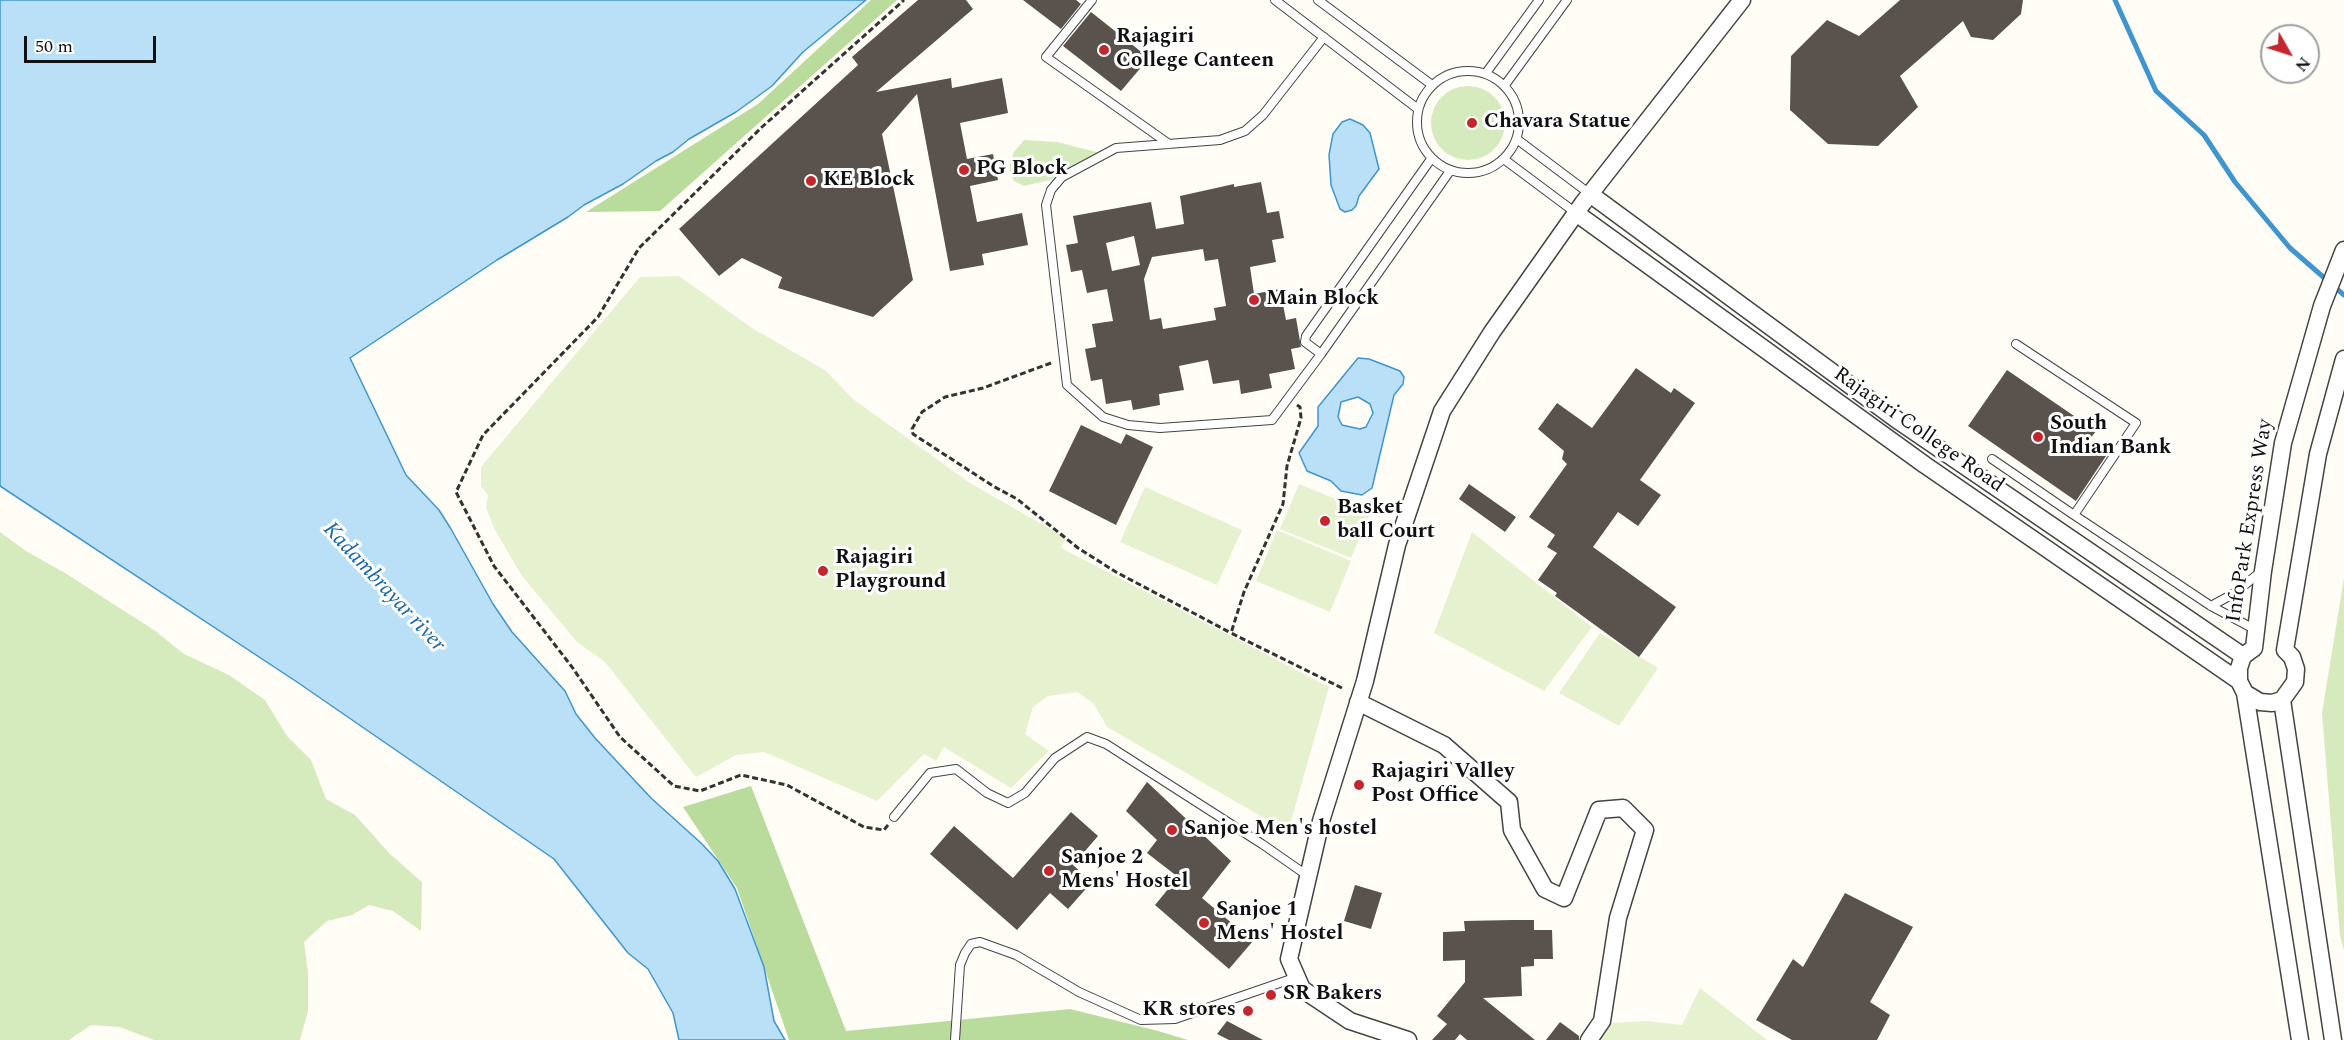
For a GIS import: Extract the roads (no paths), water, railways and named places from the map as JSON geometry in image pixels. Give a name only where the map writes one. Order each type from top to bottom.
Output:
[{"type":"street","points":[[1408,1040],[1350,1021],[1302,989],[1289,959],[1352,696],[1397,545],[1442,411],[1491,332],[1590,194],[1742,0]]},
{"type":"street","name":"Rajagiri College Road","points":[[1590,194],[1900,422],[2244,656]]},
{"type":"street","name":"Rajagiri College Road","points":[[1576,213],[1925,465],[2242,687]]},
{"type":"street","name":"InfoPark Express Way","points":[[2300,1040],[2239,668],[2244,656],[2254,648],[2263,571],[2283,442],[2322,306],[2344,250]]},
{"type":"street","points":[[2242,687],[2260,702],[2272,703],[2282,700],[2295,682],[2296,669],[2292,657],[2285,650],[2318,454],[2344,359]]},
{"type":"street","points":[[1352,696],[1444,745],[1509,802],[1512,830],[1545,889],[1564,898],[1599,810],[1623,808],[1645,830],[1618,918],[1602,1021],[1589,1040]]},
{"type":"street","points":[[2282,700],[2333,1040]]},
{"type":"lane","points":[[1092,0],[1046,57],[1170,144]]},
{"type":"lane","points":[[1275,0],[1418,109]]},
{"type":"lane","points":[[1318,0],[1432,85]]},
{"type":"lane","points":[[1486,73],[1539,0]]},
{"type":"lane","points":[[1505,85],[1567,0]]},
{"type":"lane","points":[[1324,37],[1263,116],[1245,131],[1220,140],[1116,148],[1062,177],[1051,190],[1046,205],[1067,385],[1102,417],[1128,425],[1160,428],[1272,420],[1450,171]]},
{"type":"lane","points":[[1462,71],[1486,73],[1505,85],[1517,105],[1520,128],[1518,140],[1505,160],[1474,174],[1450,171],[1431,159],[1419,140],[1418,109],[1432,85],[1443,76],[1462,71]]},
{"type":"lane","points":[[1518,140],[1590,194]]},
{"type":"lane","points":[[1321,354],[1305,342],[1306,336],[1431,159]]},
{"type":"lane","points":[[1505,160],[1576,213]]},
{"type":"lane","points":[[2016,344],[2136,423],[2074,515]]},
{"type":"lane","points":[[1992,459],[2211,606],[2256,630]]},
{"type":"lane","points":[[2211,606],[2233,594],[2263,571]]},
{"type":"lane","points":[[894,817],[930,773],[956,769],[987,793],[1008,803],[1025,794],[1055,758],[1087,737],[1106,744],[1308,876]]},
{"type":"lane","points":[[955,1040],[960,965],[971,944],[980,942],[1016,955],[1080,992],[1141,1020],[1182,1017],[1297,977]]},
{"type":"water","name":"Kadambrayar river","points":[[0,0],[866,0],[803,52],[772,86],[736,112],[497,260],[350,358],[406,475],[439,510],[493,604],[512,632],[565,691],[576,714],[595,738],[651,798],[718,861],[735,889],[764,967],[774,1021],[785,1040],[679,1040],[673,1013],[648,969],[628,953],[554,859],[297,682],[0,486]]},
{"type":"water","points":[[1350,119],[1363,125],[1370,133],[1379,169],[1359,196],[1356,206],[1345,212],[1340,209],[1331,185],[1329,155],[1333,134],[1342,122]]},
{"type":"water","points":[[1358,358],[1369,359],[1400,371],[1404,377],[1403,384],[1394,395],[1372,488],[1362,495],[1341,491],[1331,481],[1307,471],[1299,453],[1318,426],[1318,407]],"holes":[[[1358,397],[1370,404],[1373,413],[1366,427],[1360,429],[1342,425],[1338,417],[1341,402]]]},
{"type":"waterway","points":[[2115,0],[2156,91],[2204,135],[2235,182],[2290,248],[2344,295]]},
{"type":"place","name":"Rajagiri College Canteen","points":[[1104,50]]},
{"type":"place","name":"Chavara Statue","points":[[1472,123]]},
{"type":"place","name":"PG Block","points":[[964,170]]},
{"type":"place","name":"KE Block","points":[[811,181]]},
{"type":"place","name":"Main Block","points":[[1254,300]]},
{"type":"place","name":"South Indian Bank","points":[[2038,437]]},
{"type":"place","name":"Basket ball Court","points":[[1325,521]]},
{"type":"place","name":"Rajagiri Playground","points":[[823,571]]},
{"type":"place","name":"Rajagiri Valley Post Office","points":[[1359,785]]},
{"type":"place","name":"Sanjoe Men's hostel","points":[[1172,830]]},
{"type":"place","name":"Sanjoe 2 Mens' Hostel","points":[[1049,871]]},
{"type":"place","name":"Sanjoe 1 Mens' Hostel","points":[[1204,923]]},
{"type":"place","name":"SR Bakers","points":[[1271,995]]},
{"type":"place","name":"KR stores","points":[[1248,1011]]}]
